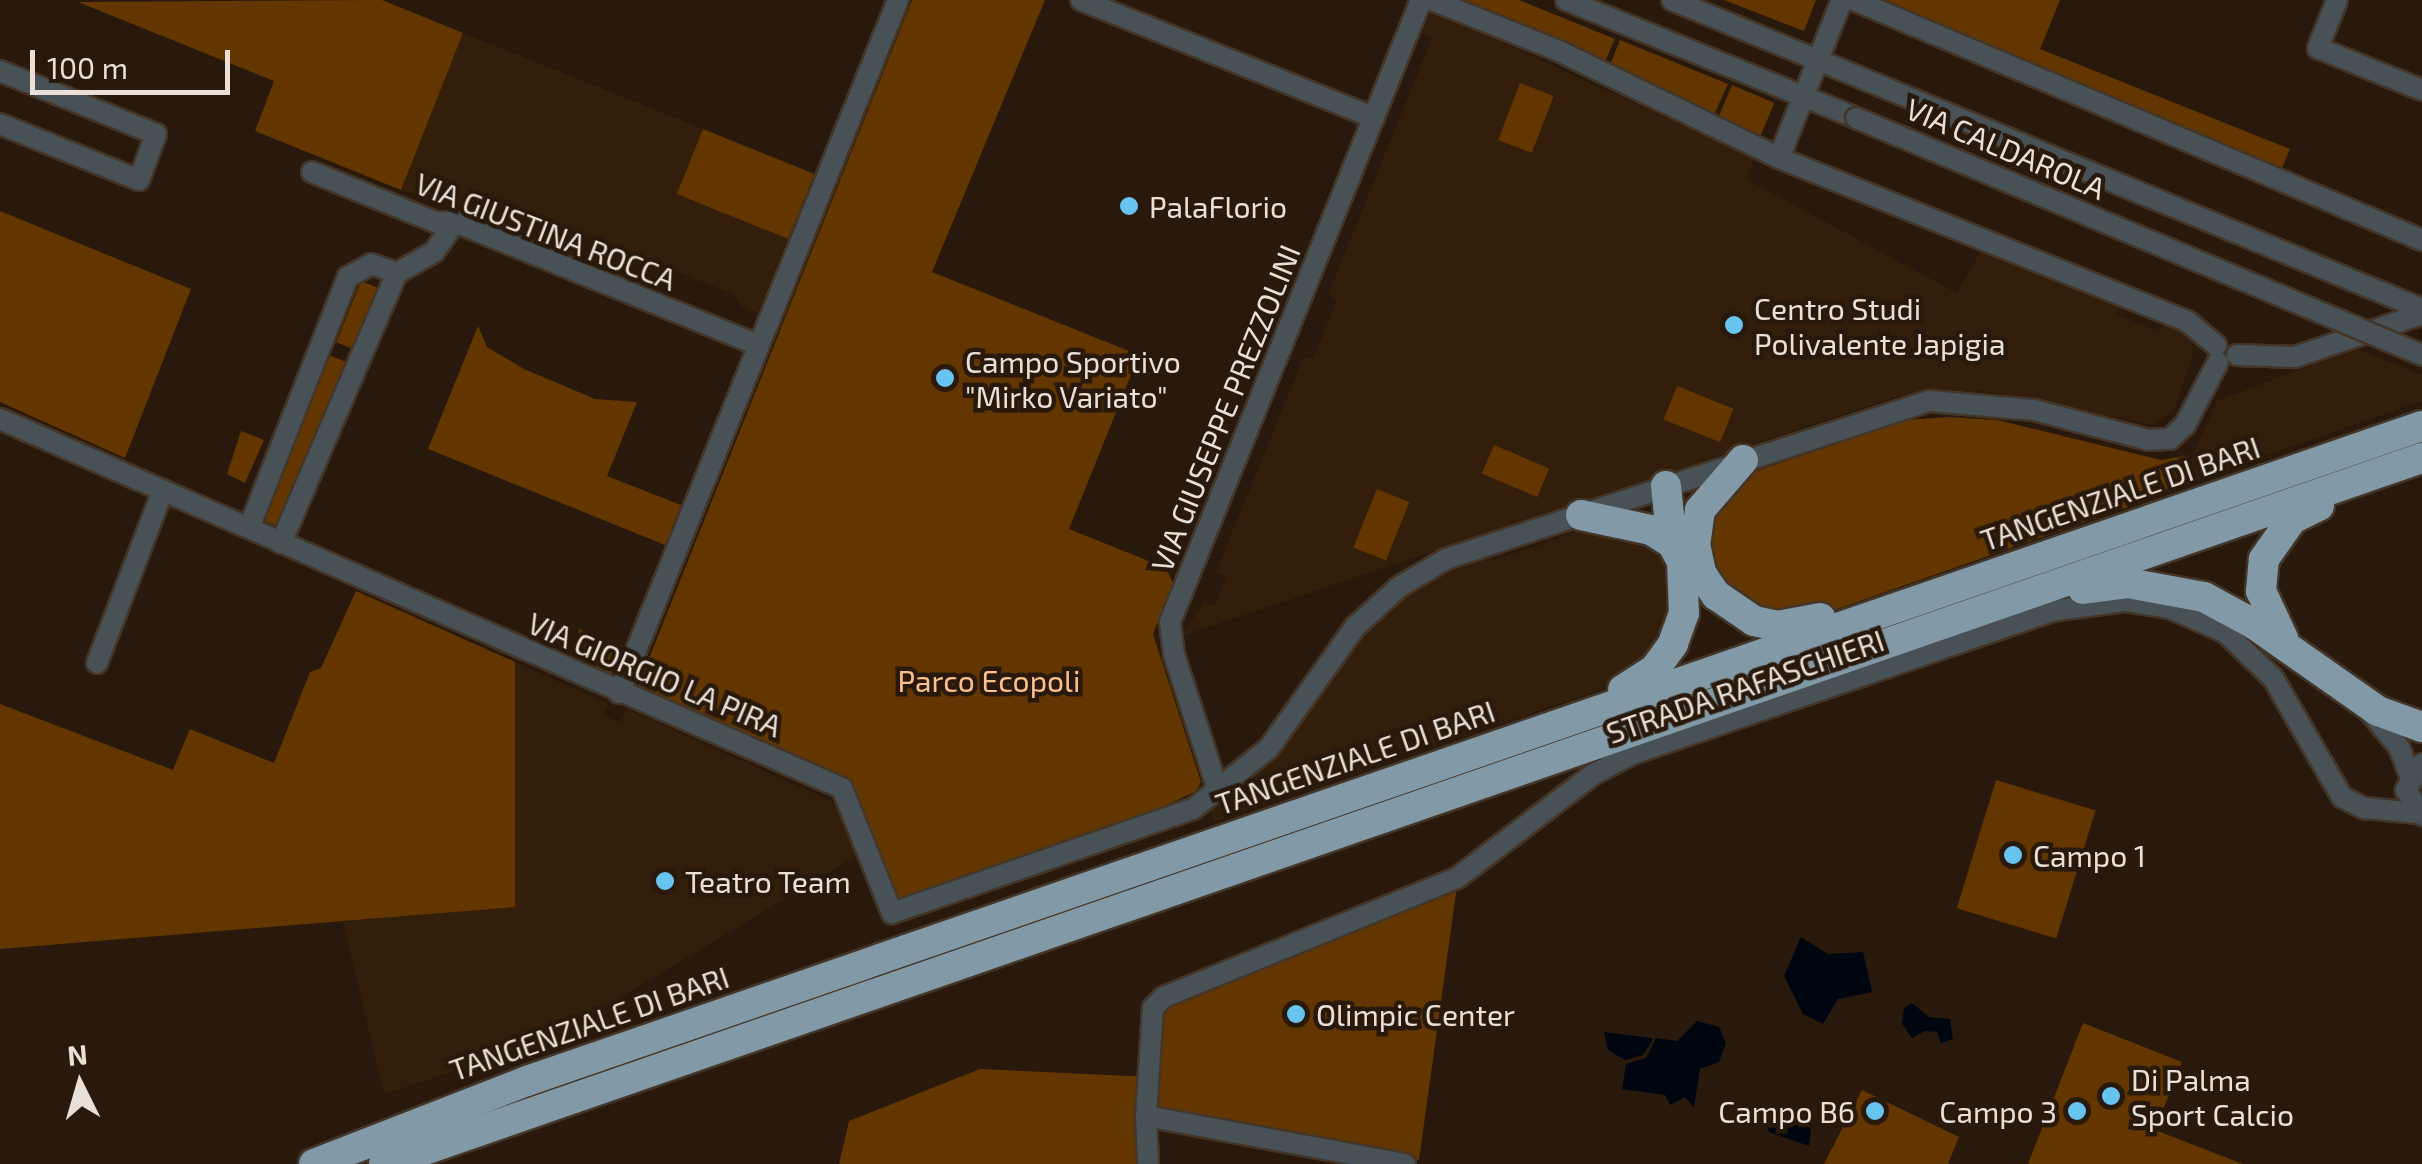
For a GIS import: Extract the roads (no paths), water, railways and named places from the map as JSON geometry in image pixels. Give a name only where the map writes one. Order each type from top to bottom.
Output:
[{"type":"highway","name":"TANGENZIALE DI BARI","points":[[384,1164],[1963,599],[2422,426]]},
{"type":"highway","points":[[1683,536],[1715,487],[1743,460]]},
{"type":"highway","points":[[2294,652],[2277,632],[2261,591],[2274,538],[2292,519],[2389,482],[2414,461]]},
{"type":"highway","name":"TANGENZIALE DI BARI","points":[[314,1164],[527,1081],[1584,716],[2414,461]]},
{"type":"highway","points":[[1584,716],[1655,668],[1674,644],[1687,586],[1684,502],[1666,486]]},
{"type":"highway","points":[[1581,516],[1630,522],[1683,536],[1716,595],[1766,624],[1800,624],[1963,599],[2110,583],[2152,586],[2204,597],[2294,652],[2355,696],[2422,727]]},
{"type":"street","points":[[619,693],[898,0]]},
{"type":"street","points":[[1081,0],[1374,118]]},
{"type":"street","name":"VIA GIUSEPPE PREZZOLINI","points":[[1216,787],[1174,655],[1170,622],[1421,0]]},
{"type":"street","points":[[1432,0],[1559,51],[1779,158],[2187,321],[2224,354],[2295,357],[2422,312]]},
{"type":"street","name":"VIA CALDAROLA","points":[[1566,0],[2422,355]]},
{"type":"street","name":"VIA CALDAROLA","points":[[1672,0],[1821,58],[2422,312]]},
{"type":"street","points":[[1779,158],[1842,0]]},
{"type":"street","points":[[1854,0],[2422,240]]},
{"type":"street","points":[[2336,0],[2318,48],[2422,90]]},
{"type":"street","points":[[0,72],[156,134],[139,180],[0,124]]},
{"type":"street","name":"VIA GIUSTINA ROCCA","points":[[312,172],[434,222],[455,222],[758,345]]},
{"type":"street","points":[[281,543],[397,272],[434,252],[455,222]]},
{"type":"street","points":[[249,528],[348,277],[371,264],[397,272]]},
{"type":"street","points":[[1216,787],[1268,748],[1355,627],[1399,587],[1446,559],[1928,402],[2034,410],[2148,440],[2170,439],[2185,425],[2224,354]]},
{"type":"street","name":"VIA GIORGIO LA PIRA","points":[[0,419],[842,788],[892,913],[1193,809],[1216,787]]},
{"type":"street","points":[[97,663],[163,490]]},
{"type":"street","name":"STRADA RAFASCHIERI","points":[[1148,1164],[1146,1116],[1153,1008],[1164,997],[1457,878],[1611,763],[2051,611],[2126,600],[2170,608],[2225,632],[2273,678],[2342,796],[2364,808]]},
{"type":"street","points":[[2355,696],[2416,771],[2420,814],[2364,808]]},
{"type":"street","points":[[2364,808],[2416,771]]},
{"type":"street","points":[[1146,1116],[1405,1164]]},
{"type":"place","name":"PalaFlorio","points":[[1129,206]]},
{"type":"place","name":"Centro Studi Polivalente Japigia","points":[[1734,325]]},
{"type":"place","name":"Campo Sportivo \"Mirko Variato\"","points":[[945,378]]},
{"type":"place","name":"Campo 1","points":[[2013,855]]},
{"type":"place","name":"Teatro Team","points":[[665,881]]},
{"type":"place","name":"Olimpic Center","points":[[1296,1014]]},
{"type":"place","name":"Di Palma Sport Calcio","points":[[2111,1096]]},
{"type":"place","name":"Campo B6","points":[[1875,1111]]},
{"type":"place","name":"Campo 3","points":[[2077,1111]]},
{"type":"park label","name":"Parco Ecopoli","points":[[989,680]]}]
